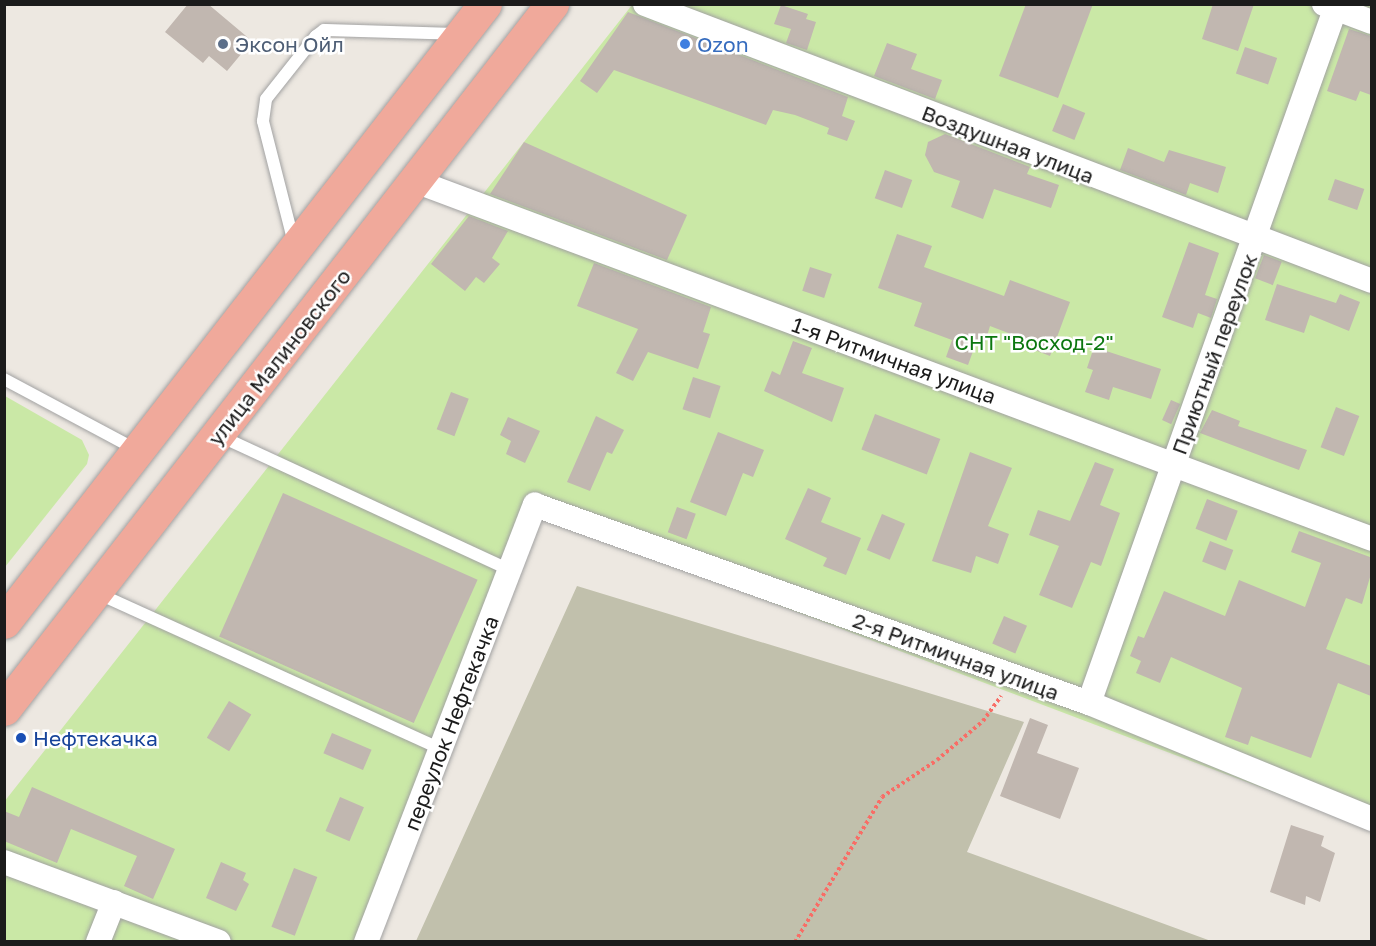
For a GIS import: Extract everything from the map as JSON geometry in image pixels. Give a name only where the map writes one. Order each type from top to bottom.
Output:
[{"type":"highway","points":[[4,622],[485,4]]},
{"type":"highway","name":"улица Малиновского","points":[[4,709],[552,4]]},
{"type":"street","name":"Воздушная улица","points":[[645,4],[1371,281]]},
{"type":"street","name":"Приютный переулок","points":[[1089,704],[1256,238],[1332,6]]},
{"type":"street","points":[[1332,6],[1371,22]]},
{"type":"street","name":"1-я Ритмичная улица","points":[[416,181],[1371,539]]},
{"type":"street","name":"переулок Нефтекачка","points":[[366,942],[535,505]]},
{"type":"street","name":"2-я Ритмичная улица","points":[[535,505],[1089,704],[1371,819]]},
{"type":"street","points":[[4,862],[219,942]]},
{"type":"street","points":[[98,942],[114,902]]},
{"type":"lane","points":[[295,248],[263,121],[266,99],[316,36],[324,30],[462,34]]},
{"type":"lane","points":[[4,379],[138,451]]},
{"type":"lane","points":[[219,435],[510,570]]},
{"type":"lane","points":[[95,593],[441,749]]},
{"type":"path","points":[[795,942],[882,797],[937,760],[983,721],[1016,678]]},
{"type":"shaded area","points":[[577,586],[1024,722],[967,852],[1211,941],[416,941]]},
{"type":"green space","name":"СНТ \"Восход-2\"","points":[[632,5],[1371,5],[1371,829],[540,515],[374,941],[5,941],[4,802]]},
{"type":"green space","points":[[5,396],[82,440],[89,455],[87,464],[5,567]]},
{"type":"building","points":[[188,4],[208,4],[252,41],[227,71],[209,56],[203,63],[165,32]]},
{"type":"building","points":[[1026,4],[1093,4],[1058,98],[999,76]]},
{"type":"building","points":[[1213,4],[1254,4],[1238,51],[1202,39]]},
{"type":"building","points":[[781,5],[808,14],[806,19],[816,22],[807,50],[786,43],[791,29],[774,24]]},
{"type":"building","points":[[628,12],[848,97],[842,116],[855,121],[847,141],[827,134],[829,128],[795,115],[773,110],[766,125],[614,70],[597,93],[580,81]]},
{"type":"building","points":[[1349,29],[1371,36],[1371,95],[1360,91],[1356,101],[1327,91]]},
{"type":"building","points":[[887,43],[917,54],[911,69],[942,80],[935,99],[874,76]]},
{"type":"building","points":[[1245,47],[1277,58],[1268,85],[1236,73]]},
{"type":"building","points":[[1063,104],[1085,113],[1074,140],[1052,131]]},
{"type":"building","points":[[945,134],[1030,167],[1027,174],[1059,185],[1051,208],[994,189],[983,219],[951,207],[960,181],[934,172],[925,155],[928,142]]},
{"type":"building","points":[[524,142],[687,215],[667,260],[490,194]]},
{"type":"building","points":[[1128,148],[1164,162],[1169,150],[1226,167],[1218,193],[1190,183],[1186,195],[1120,170]]},
{"type":"building","points":[[885,170],[912,180],[902,208],[875,198]]},
{"type":"building","points":[[1335,179],[1364,189],[1357,210],[1328,200]]},
{"type":"building","points":[[469,216],[508,231],[492,258],[500,264],[484,283],[476,277],[465,291],[431,264]]},
{"type":"building","points":[[897,234],[932,246],[924,267],[1004,296],[1010,280],[1070,302],[1050,356],[1032,349],[1034,343],[990,326],[984,346],[976,343],[968,365],[946,357],[952,340],[914,326],[922,303],[878,288]]},
{"type":"building","points":[[1189,242],[1219,253],[1205,295],[1217,299],[1211,318],[1198,313],[1193,328],[1162,317]]},
{"type":"building","points":[[1264,255],[1282,262],[1273,285],[1255,278]]},
{"type":"building","points":[[594,263],[711,307],[703,332],[710,334],[698,369],[648,352],[633,381],[616,373],[638,329],[577,306]]},
{"type":"building","points":[[810,267],[832,274],[824,298],[802,291]]},
{"type":"building","points":[[1277,284],[1336,303],[1340,294],[1360,302],[1349,331],[1310,315],[1304,333],[1265,320]]},
{"type":"building","points":[[793,341],[812,348],[802,373],[844,388],[832,422],[764,391],[772,371],[780,375]]},
{"type":"building","points":[[1094,347],[1161,369],[1151,399],[1113,387],[1109,400],[1085,392],[1093,370],[1087,368]]},
{"type":"building","points":[[693,377],[721,386],[710,418],[682,409]]},
{"type":"building","points":[[451,392],[469,399],[454,436],[437,429]]},
{"type":"building","points":[[1171,400],[1180,404],[1171,424],[1162,420]]},
{"type":"building","points":[[1336,407],[1359,416],[1344,456],[1321,447]]},
{"type":"building","points":[[1212,410],[1240,421],[1238,426],[1307,450],[1299,470],[1200,433]]},
{"type":"building","points":[[875,414],[940,439],[927,475],[861,449]]},
{"type":"building","points":[[596,416],[624,430],[612,454],[607,452],[590,491],[567,482]]},
{"type":"building","points":[[508,417],[540,431],[525,463],[506,454],[511,441],[500,435]]},
{"type":"building","points":[[718,432],[764,450],[753,477],[743,473],[726,516],[690,502]]},
{"type":"building","points":[[970,452],[1012,468],[988,526],[1009,534],[998,564],[976,556],[971,573],[932,561]]},
{"type":"building","points":[[1095,462],[1114,469],[1100,505],[1120,513],[1101,566],[1091,562],[1072,608],[1039,595],[1059,546],[1029,535],[1038,510],[1070,521]]},
{"type":"building","points":[[808,488],[831,498],[821,522],[861,538],[846,575],[823,566],[827,558],[785,539]]},
{"type":"building","points":[[283,493],[478,580],[414,723],[219,636]]},
{"type":"building","points":[[1207,499],[1238,511],[1226,541],[1196,529]]},
{"type":"building","points":[[677,507],[696,514],[687,539],[668,532]]},
{"type":"building","points":[[882,514],[905,524],[890,560],[867,550]]},
{"type":"building","points":[[1299,531],[1370,557],[1371,574],[1362,604],[1346,598],[1326,649],[1371,666],[1371,696],[1338,683],[1311,758],[1251,736],[1248,745],[1225,737],[1242,688],[1171,657],[1160,683],[1136,673],[1141,661],[1130,656],[1138,636],[1144,638],[1164,591],[1225,616],[1239,580],[1305,607],[1321,563],[1291,552]]},
{"type":"building","points":[[1210,541],[1233,550],[1225,570],[1202,562]]},
{"type":"building","points":[[1004,616],[1027,626],[1015,653],[992,644]]},
{"type":"building","points":[[229,701],[251,714],[229,751],[207,738]]},
{"type":"building","points":[[1030,718],[1048,725],[1037,753],[1079,768],[1060,819],[1000,796]]},
{"type":"building","points":[[332,733],[372,750],[363,770],[323,753]]},
{"type":"building","points":[[32,787],[175,849],[153,899],[124,886],[137,856],[71,829],[57,863],[4,841],[4,811],[19,817]]},
{"type":"building","points":[[340,797],[364,807],[349,841],[326,831]]},
{"type":"building","points":[[1291,825],[1324,836],[1321,846],[1335,853],[1320,902],[1306,896],[1305,905],[1270,892]]},
{"type":"building","points":[[221,862],[246,873],[243,880],[249,884],[236,911],[206,898]]},
{"type":"building","points":[[294,868],[317,877],[295,936],[271,927]]},
{"type":"place","name":"Эксон Ойл","points":[[223,44]]},
{"type":"place","name":"Ozon","points":[[685,44]]},
{"type":"place","name":"Нефтекачка","points":[[21,738]]}]
